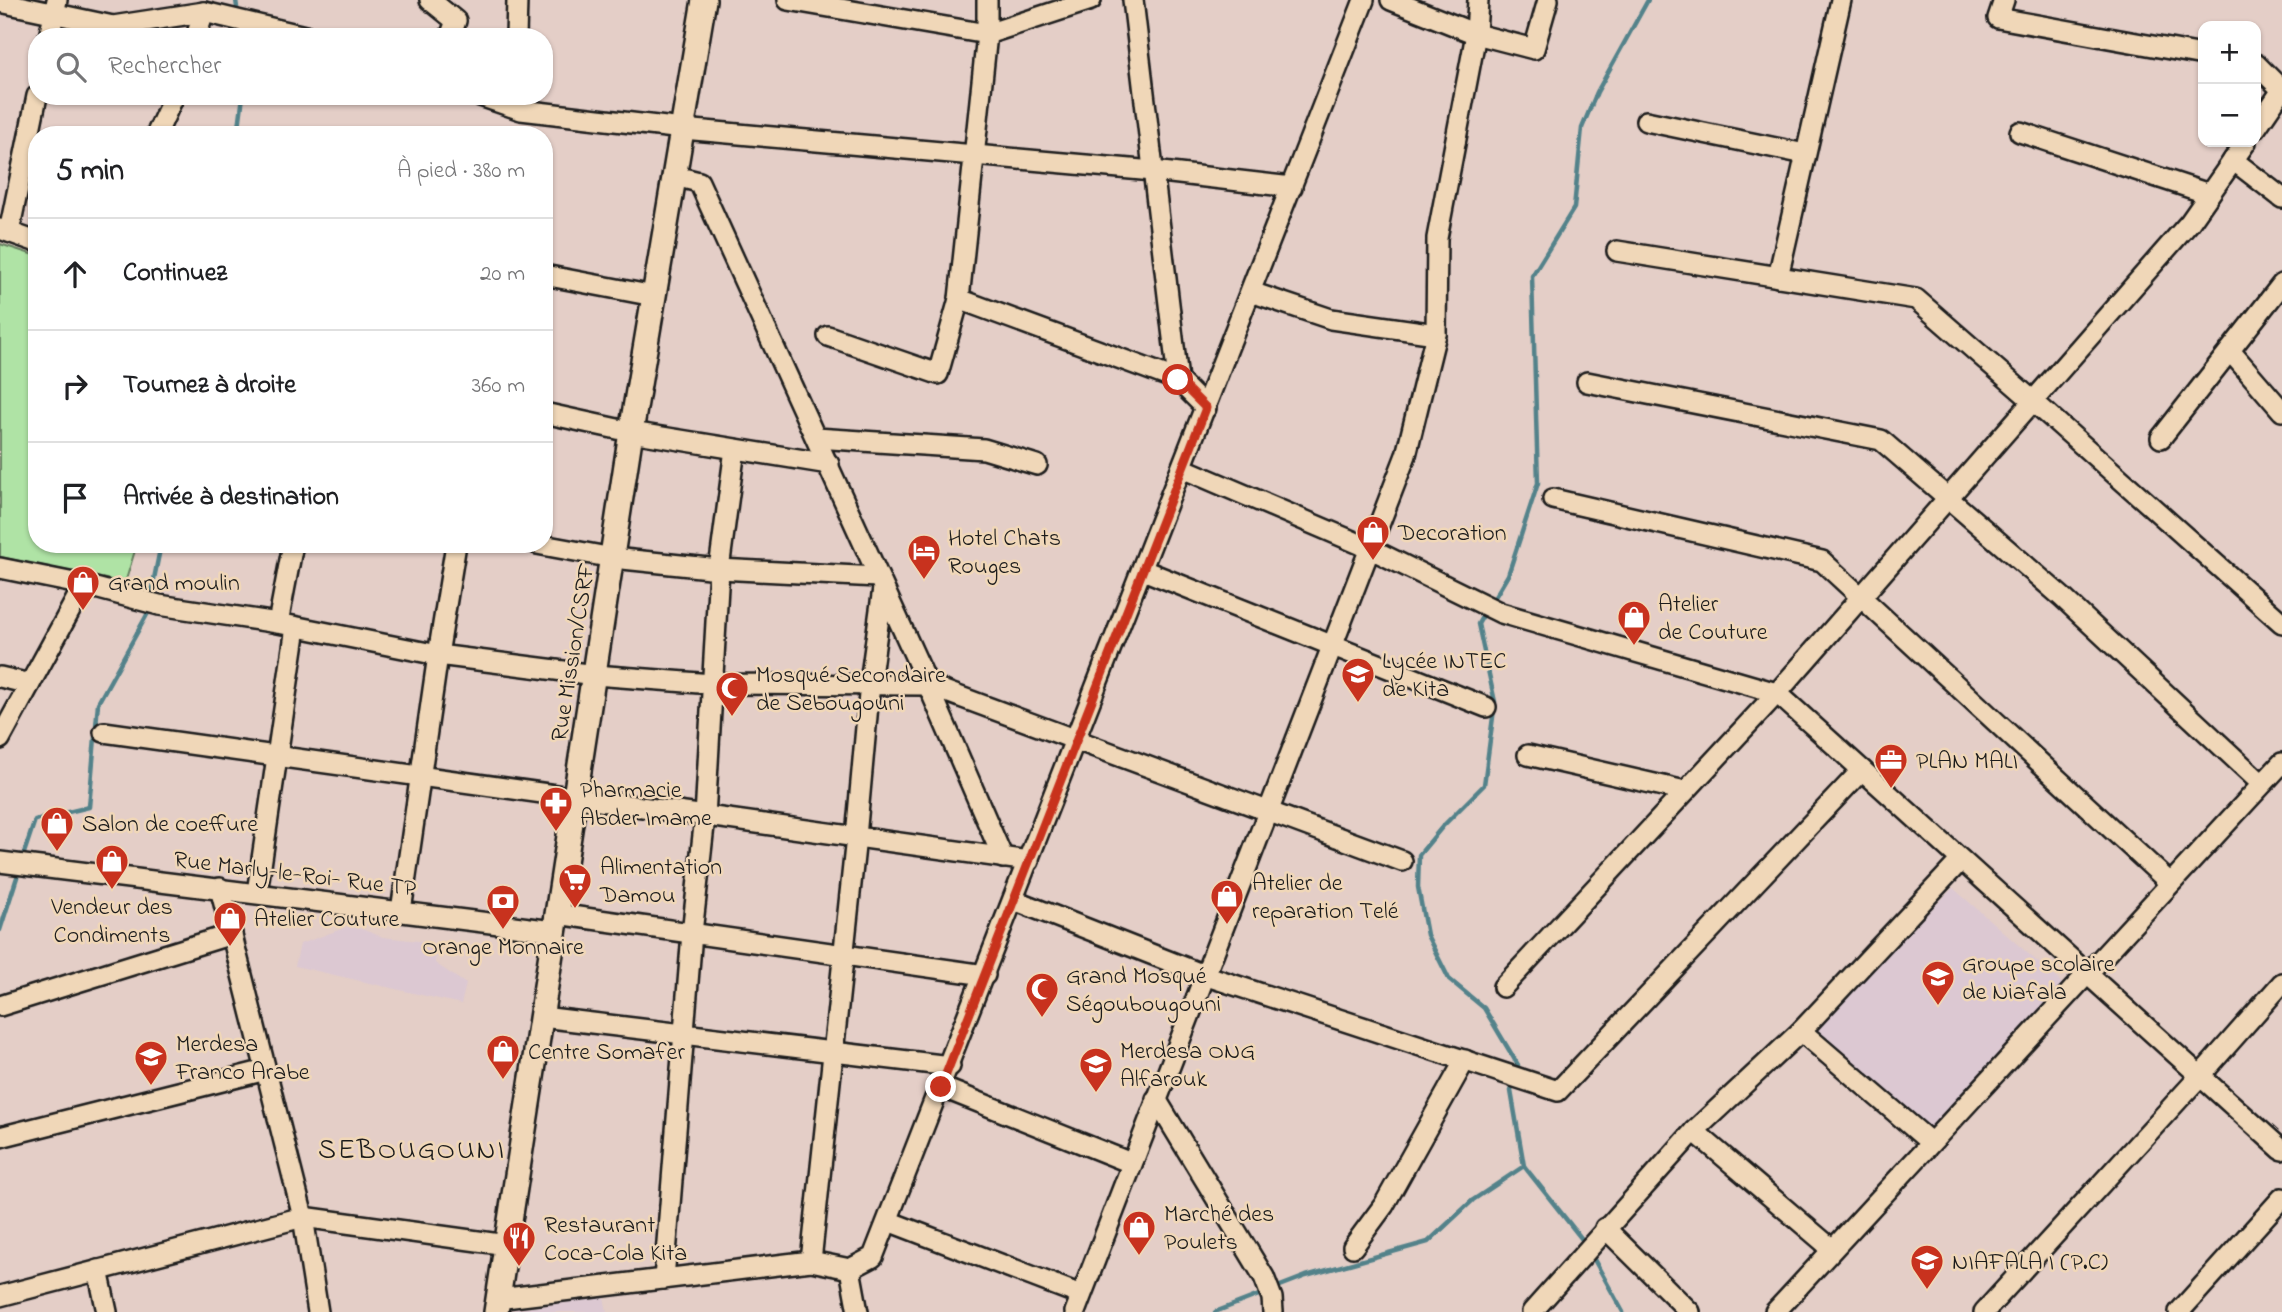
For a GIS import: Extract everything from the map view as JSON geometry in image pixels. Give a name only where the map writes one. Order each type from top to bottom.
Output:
[{"type":"main road","name":"Rue Mission/CSRF","points":[[497,1306],[596,675],[631,432],[704,0]]},
{"type":"street","points":[[243,0],[243,20]]},
{"type":"street","points":[[430,0],[456,21],[453,28]]},
{"type":"street","points":[[516,28],[517,0]]},
{"type":"street","points":[[788,0],[987,34],[1091,0]]},
{"type":"street","points":[[828,336],[938,374],[959,299],[987,34],[987,0]]},
{"type":"street","points":[[1133,0],[1178,380]]},
{"type":"street","points":[[497,1306],[664,1279],[811,1261],[850,1269],[873,1258],[1364,0]]},
{"type":"street","points":[[1391,0],[1476,34],[1534,49],[1548,0]]},
{"type":"street","points":[[888,1221],[1078,1304],[1406,455],[1436,334],[1437,238],[1476,34],[1478,0]]},
{"type":"street","points":[[1778,277],[1840,0]]},
{"type":"street","points":[[2004,0],[1998,18],[2198,54]]},
{"type":"street","points":[[0,2],[56,7],[113,26],[204,12],[274,28]]},
{"type":"street","points":[[51,28],[56,7]]},
{"type":"street","points":[[199,28],[204,12]]},
{"type":"street","points":[[2261,70],[2281,94],[2261,121]]},
{"type":"street","points":[[30,126],[35,105]]},
{"type":"street","points":[[160,126],[170,105]]},
{"type":"street","points":[[533,105],[683,129],[1153,171],[1292,187]]},
{"type":"street","points":[[1646,121],[1805,154]]},
{"type":"street","points":[[2020,132],[2209,194]]},
{"type":"street","points":[[28,133],[4,230],[28,239]]},
{"type":"street","points":[[1503,987],[1777,694],[2190,222],[2242,147]]},
{"type":"street","points":[[2233,160],[2282,198]]},
{"type":"street","points":[[675,176],[699,182],[829,464],[1003,858]]},
{"type":"street","points":[[1617,251],[1916,299],[2282,622]]},
{"type":"street","points":[[553,277],[654,296]]},
{"type":"street","points":[[2161,438],[2282,284]]},
{"type":"street","points":[[1251,292],[1331,319],[1436,334]]},
{"type":"street","points":[[959,299],[1178,380],[1206,408]]},
{"type":"street","points":[[2231,352],[2282,411]]},
{"type":"street","points":[[1587,382],[1881,440],[2062,597],[2262,784]]},
{"type":"street","points":[[553,415],[631,432],[829,464]]},
{"type":"street","points":[[816,438],[984,449],[1037,465]]},
{"type":"street","points":[[664,1279],[683,1034],[705,817],[719,569],[735,449]]},
{"type":"street","points":[[1182,468],[1368,548],[1501,613],[1777,694],[2282,1150]]},
{"type":"street","points":[[1553,499],[1822,561],[2170,883]]},
{"type":"street","points":[[553,547],[613,558],[880,583]]},
{"type":"street","points":[[257,893],[277,757],[292,553]]},
{"type":"street","points":[[401,911],[455,553]]},
{"type":"street","points":[[0,568],[84,585],[159,605],[287,625],[438,655],[596,675],[712,684],[928,685],[1402,861]]},
{"type":"street","points":[[1143,570],[1486,707]]},
{"type":"street","points":[[811,1261],[880,583]]},
{"type":"street","points":[[0,739],[84,585]]},
{"type":"street","points":[[0,677],[30,684]]},
{"type":"street","points":[[104,732],[1029,861]]},
{"type":"street","points":[[1528,755],[1685,791]]},
{"type":"street","points":[[1775,1312],[2282,763]]},
{"type":"street","points":[[1014,900],[1204,975],[1558,1091],[1862,770]]},
{"type":"street","points":[[1532,1312],[1694,1131],[1801,1031],[1961,860]]},
{"type":"street","name":"Rue Marly-le-Roi- Rue TP","points":[[2,862],[401,911],[692,933],[985,975]]},
{"type":"street","points":[[220,888],[303,1217],[318,1312]]},
{"type":"street","points":[[0,1006],[232,934]]},
{"type":"street","points":[[1984,1312],[2282,983]]},
{"type":"street","points":[[542,1017],[950,1066]]},
{"type":"street","points":[[1801,1031],[1930,1142]]},
{"type":"street","points":[[1353,1247],[1384,1205],[1465,1060]]},
{"type":"street","points":[[0,1137],[266,1070]]},
{"type":"street","points":[[941,1087],[1132,1163]]},
{"type":"street","points":[[1156,1099],[1264,1277],[1273,1305]]},
{"type":"street","points":[[1694,1131],[1832,1249]]},
{"type":"street","points":[[2179,1312],[2282,1198]]},
{"type":"street","points":[[0,1296],[303,1217],[507,1245]]},
{"type":"street","points":[[1605,1228],[1690,1312]]},
{"type":"street","points":[[850,1269],[858,1312]]},
{"type":"street","points":[[98,1270],[107,1312]]},
{"type":"shaded area","name":"Groupe scolaire de Niafala","points":[[1953,888],[2064,985],[1928,1134],[1810,1030]]},
{"type":"shaded area","points":[[347,927],[383,937],[437,943],[435,963],[466,984],[461,1004],[295,966],[300,944]]},
{"type":"shaded area","points":[[604,1297],[607,1312],[511,1312],[512,1310]]},
{"type":"green space","points":[[0,244],[28,253],[28,553],[134,553],[125,583],[0,557]]},
{"type":"waterway","points":[[236,0],[238,15]]},
{"type":"waterway","points":[[1492,602],[1508,575],[1538,483],[1532,276],[1574,208],[1582,128],[1597,92],[1648,0]]},
{"type":"waterway","points":[[239,126],[242,105]]},
{"type":"waterway","points":[[150,599],[159,553]]},
{"type":"waterway","points":[[22,859],[35,820],[89,807],[98,703],[149,607]]},
{"type":"waterway","points":[[1485,612],[1478,624],[1495,702],[1484,785],[1443,826],[1419,855],[1418,887],[1427,935],[1449,979],[1484,1008],[1518,1065],[1516,1073]]},
{"type":"waterway","points":[[0,930],[19,871]]},
{"type":"waterway","points":[[1514,1082],[1511,1091],[1524,1166],[1585,1243]]},
{"type":"waterway","points":[[1275,1288],[1306,1276],[1428,1242],[1473,1200],[1524,1166]]},
{"type":"waterway","points":[[1591,1254],[1623,1312]]},
{"type":"waterway","points":[[1215,1312],[1264,1293]]},
{"type":"place","name":"Decoration","points":[[1373,562]]},
{"type":"place","name":"Hotel Chats Rouges","points":[[924,581]]},
{"type":"place","name":"Grand moulin","points":[[83,612]]},
{"type":"place","name":"Atelier de Couture","points":[[1634,647]]},
{"type":"place","name":"Lycée INTEC de Kita","points":[[1358,704]]},
{"type":"place","name":"Mosqué Secondaire de Sebougouni","points":[[732,718]]},
{"type":"place","name":"PLAN MALI","points":[[1891,790]]},
{"type":"place","name":"Pharmacie Abder Imame","points":[[556,833]]},
{"type":"place","name":"Salon de coeffure","points":[[57,853]]},
{"type":"place","name":"Vendeur des Condiments","points":[[112,891]]},
{"type":"place","name":"Alimentation Damou","points":[[575,910]]},
{"type":"place","name":"Atelier de reparation Telé","points":[[1227,926]]},
{"type":"place","name":"Orange Monnaire","points":[[503,931]]},
{"type":"place","name":"Atelier Couture","points":[[230,948]]},
{"type":"place","name":"Groupe scolaire de Niafala","points":[[1938,1007]]},
{"type":"place","name":"Grand Mosqué Ségoubougouni","points":[[1042,1019]]},
{"type":"place","name":"Centre Somafer","points":[[503,1081]]},
{"type":"place","name":"Merdesa Franco Arabe","points":[[151,1087]]},
{"type":"place","name":"Merdesa ONG Alfarouk","points":[[1096,1094]]},
{"type":"place","name":"Marché des Poulets","points":[[1139,1257]]},
{"type":"place","name":"Restaurant Coca-Cola Kita","points":[[519,1268]]},
{"type":"place","name":"NIAFALA I (P.C)","points":[[1927,1291]]},
{"type":"district","name":"SEBOUGOUNI","points":[[412,1148]]},
{"type":"route","points":[[941,1087],[1206,408],[1178,380]]}]
